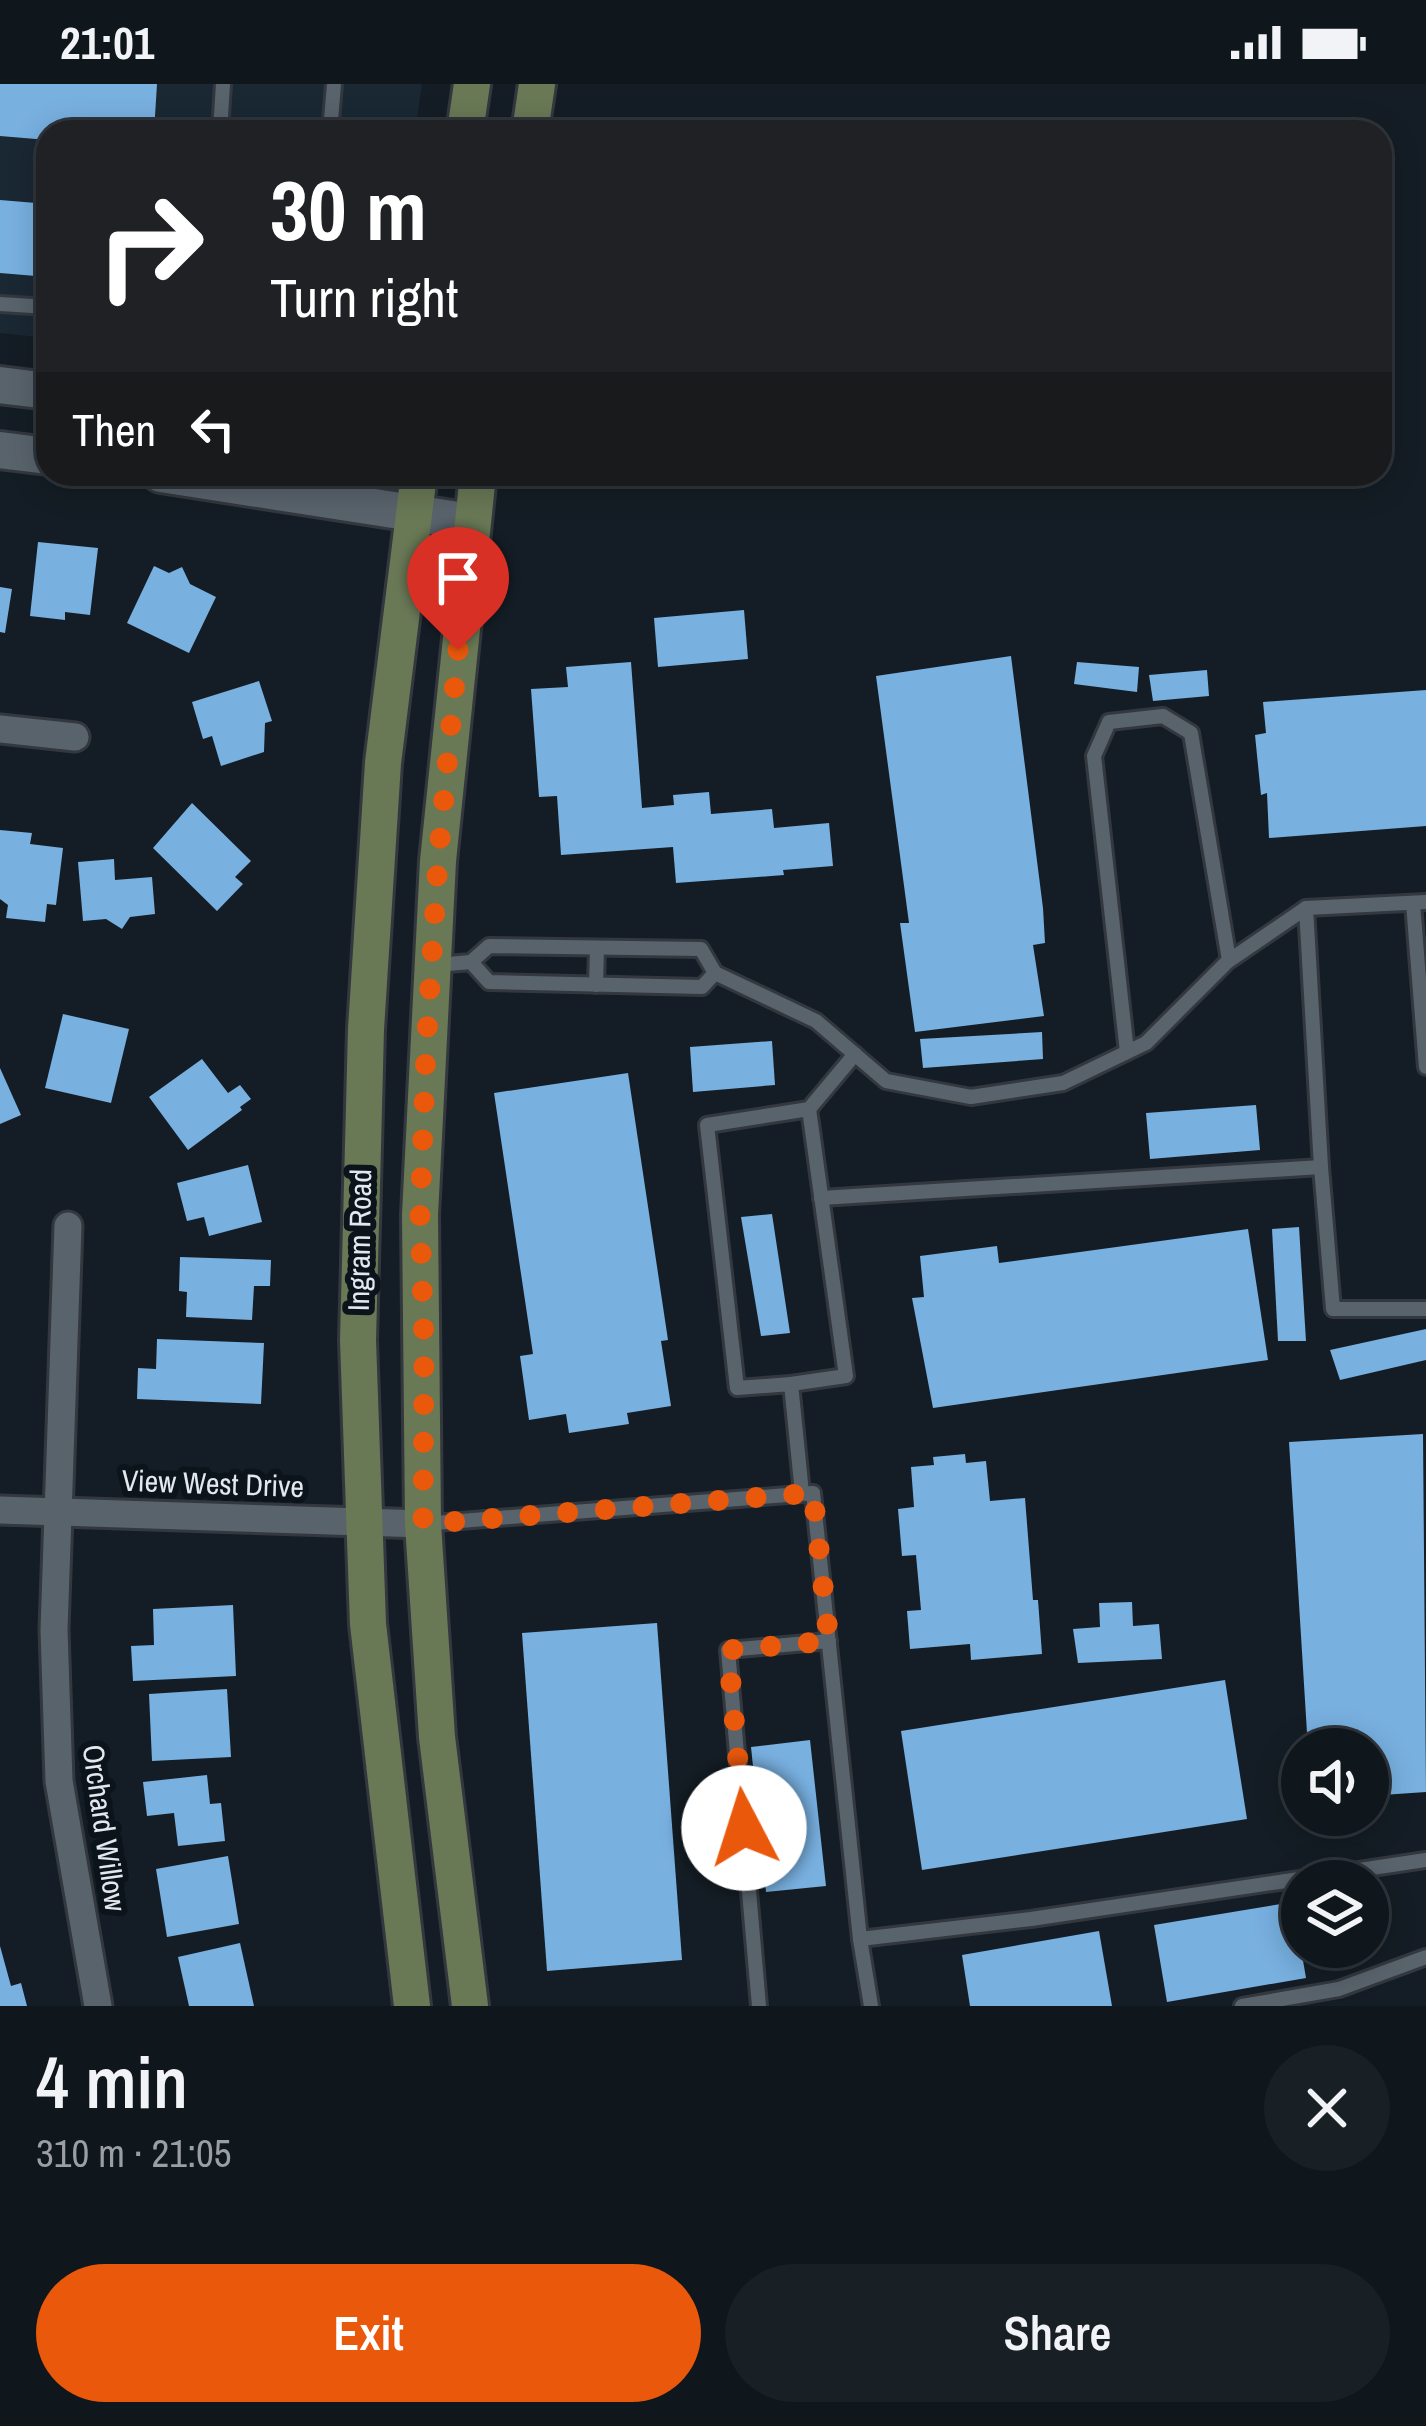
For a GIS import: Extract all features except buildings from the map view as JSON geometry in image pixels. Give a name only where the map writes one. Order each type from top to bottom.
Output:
[{"type":"main road","points":[[467,120],[472,84]]},
{"type":"main road","points":[[532,120],[537,84]]},
{"type":"main road","name":"Ingram Road","points":[[412,2006],[368,1624],[358,1340],[366,1029],[383,763],[418,486]]},
{"type":"main road","name":"Ingram Road","points":[[470,2006],[441,1777],[423,1524],[420,1215],[431,965],[476,486]]},
{"type":"street","points":[[0,385],[36,390]]},
{"type":"street","points":[[0,450],[36,454]]},
{"type":"street","points":[[237,486],[471,522]]},
{"type":"street","points":[[0,729],[75,737]]},
{"type":"street","name":"Orchard Willow","points":[[68,1226],[54,1630],[59,1780],[98,2006]]},
{"type":"street","name":"View West Drive","points":[[0,1510],[423,1524]]},
{"type":"lane","points":[[221,120],[223,84]]},
{"type":"lane","points":[[331,120],[334,84]]},
{"type":"lane","points":[[0,304],[36,307]]},
{"type":"lane","points":[[1127,1052],[1094,757],[1109,722],[1163,716],[1191,734],[1228,960]]},
{"type":"lane","points":[[431,965],[471,962],[489,946],[701,949],[715,973],[816,1021],[886,1081],[971,1096],[1063,1083],[1146,1043],[1228,960],[1306,908],[1420,903],[1426,1067]]},
{"type":"lane","points":[[1306,908],[1333,1309],[1426,1309]]},
{"type":"lane","points":[[596,985],[597,948]]},
{"type":"lane","points":[[471,962],[488,982],[702,987],[715,973]]},
{"type":"lane","points":[[809,1109],[846,1376],[736,1388],[707,1125],[809,1109],[855,1054]]},
{"type":"lane","points":[[821,1198],[1321,1167]]},
{"type":"lane","points":[[791,1384],[802,1493]]},
{"type":"lane","points":[[423,1524],[813,1493],[871,2006]]},
{"type":"lane","points":[[759,2006],[728,1650],[829,1641]]},
{"type":"lane","points":[[860,1939],[1031,1919],[1426,1860]]},
{"type":"lane","points":[[1242,2006],[1339,1989],[1426,1957]]},
{"type":"shaded area","points":[[0,84],[422,84],[417,120],[36,120],[36,337],[0,333]]},
{"type":"route","points":[[458,650],[426,1049],[420,1215],[423,1524],[813,1493],[829,1641],[728,1650],[744,1828]]}]
